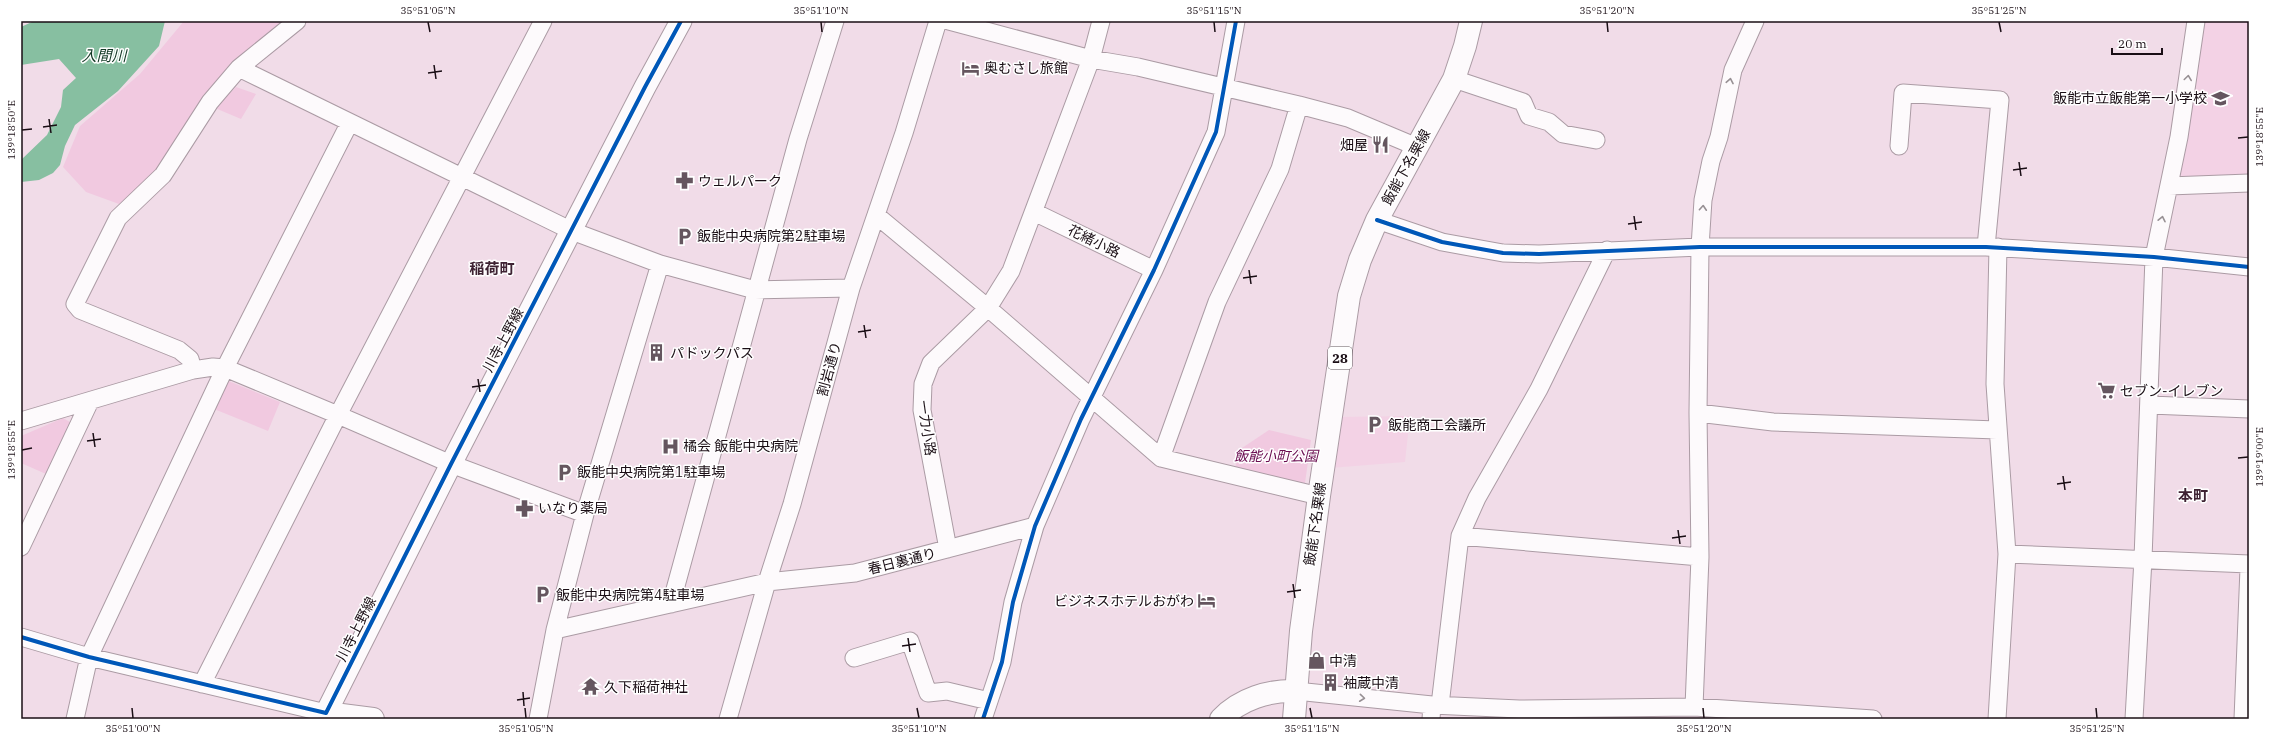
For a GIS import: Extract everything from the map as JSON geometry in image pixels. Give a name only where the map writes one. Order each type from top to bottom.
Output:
[{"type":"main road","name":"飯能下名栗線","points":[[1294,719],[1301,631],[1319,496],[1350,296],[1360,260],[1377,220],[1454,78],[1465,46],[1470,21]]},
{"type":"main road","points":[[1221,719],[1244,703],[1260,695],[1278,690],[1296,691]]},
{"type":"main road","points":[[325,716],[373,719]]},
{"type":"street","points":[[193,370],[190,359],[179,350],[80,310],[75,304],[118,218],[163,175],[210,102],[240,68],[297,21]]},
{"type":"street","points":[[202,684],[338,415],[543,21]]},
{"type":"street","name":"川寺上野線","points":[[325,716],[451,464],[645,87],[681,21]]},
{"type":"street","points":[[671,604],[755,290],[798,138],[835,21]]},
{"type":"street","name":"割岩通り","points":[[728,719],[767,582],[792,504],[851,288],[938,21]]},
{"type":"street","points":[[949,21],[1091,59],[1226,87],[1348,118],[1417,147]]},
{"type":"street","name":"一力小路","points":[[948,550],[922,410],[923,384],[931,363],[988,308],[1011,271],[1091,59],[1101,21]]},
{"type":"street","points":[[983,719],[1002,662],[1013,602],[1035,526],[1081,419],[1092,400],[1154,270],[1216,132],[1226,87],[1236,21]]},
{"type":"street","points":[[1694,707],[1700,557],[1698,413],[1700,247],[1703,200],[1711,160],[1719,138],[1733,70],[1755,21]]},
{"type":"street","points":[[2134,719],[2150,405],[2154,257],[2185,102],[2196,21]]},
{"type":"street","points":[[240,68],[349,124],[463,176],[572,231],[660,264],[755,290],[851,288]]},
{"type":"street","points":[[1454,78],[1523,102],[1529,116],[1549,122],[1563,134],[1596,140]]},
{"type":"street","points":[[1899,146],[1903,93],[2000,100],[1992,247],[1997,430],[2007,554],[1997,719]]},
{"type":"street","points":[[1161,458],[1217,302],[1280,169],[1299,105]]},
{"type":"street","points":[[74,719],[89,657],[225,368],[349,124]]},
{"type":"street","points":[[2169,186],[2249,183]]},
{"type":"street","name":"花緒小路","points":[[1034,212],[1154,270]]},
{"type":"street","points":[[876,215],[988,308],[1092,400],[1161,458],[1319,496]]},
{"type":"street","points":[[1377,220],[1442,242],[1503,253],[1539,254],[1700,247],[1992,247],[2154,257],[2249,267]]},
{"type":"street","points":[[1434,709],[1460,536],[1477,498],[1539,389],[1607,250]]},
{"type":"street","points":[[538,719],[555,630],[585,514],[660,264]]},
{"type":"street","points":[[21,421],[193,370],[213,367],[225,368],[451,464],[585,514]]},
{"type":"street","points":[[21,547],[90,401]]},
{"type":"street","points":[[2150,405],[2249,409]]},
{"type":"street","points":[[1698,413],[1772,422],[1997,430]]},
{"type":"street","name":"春日裏通り","points":[[555,630],[767,582],[854,574],[1035,526]]},
{"type":"street","points":[[1460,536],[1700,557]]},
{"type":"street","points":[[2007,554],[2249,564]]},
{"type":"street","points":[[2243,719],[2249,568]]},
{"type":"street","points":[[21,637],[89,657],[202,684],[325,716]]},
{"type":"street","points":[[854,658],[910,641],[928,693],[947,691],[989,701]]},
{"type":"street","points":[[1296,691],[1434,709],[1694,707],[1873,719]]},
{"type":"shaded area","name":"飯能市立飯能第一小学校","points":[[2203,21],[2249,21],[2249,175],[2180,177]]},
{"type":"shaded area","name":"飯能商工会議所","points":[[1410,416],[1405,462],[1330,468],[1336,417]]},
{"type":"green space","points":[[184,21],[288,21],[227,68],[158,172],[119,204],[86,192],[63,167],[80,126],[140,74]]},
{"type":"green space","points":[[236,87],[256,94],[241,119],[215,108]]},
{"type":"green space","points":[[226,380],[280,402],[268,431],[214,409]]},
{"type":"green space","points":[[63,418],[75,425],[46,474],[21,463],[21,436]]},
{"type":"green space","name":"飯能小町公園","points":[[1269,430],[1311,440],[1305,483],[1270,479],[1234,470],[1242,448]]},
{"type":"water","name":"入間川","points":[[34,21],[165,21],[159,46],[118,91],[75,125],[65,146],[60,165],[53,173],[39,180],[21,182],[21,160],[47,135],[61,107],[63,90],[76,78],[59,59],[21,65],[21,27]]},
{"type":"cycle path","points":[[21,637],[89,657],[326,713],[451,464],[645,87],[681,21]]},
{"type":"cycle path","points":[[983,719],[1002,662],[1013,602],[1035,526],[1081,419],[1154,270],[1216,132],[1236,21]]},
{"type":"cycle path","points":[[1377,220],[1442,242],[1503,253],[1539,254],[1700,247],[1986,247],[2154,257],[2249,267]]},
{"type":"place","name":"奥むさし旅館","points":[[971,68]]},
{"type":"place","name":"飯能市立飯能第一小学校","points":[[2220,98]]},
{"type":"place","name":"畑屋","points":[[1381,145]]},
{"type":"place","name":"ウェルパーク","points":[[685,181]]},
{"type":"place","name":"飯能中央病院第2駐車場","points":[[684,236]]},
{"type":"place","name":"パドックパス","points":[[657,353]]},
{"type":"place","name":"セブン-イレブン","points":[[2107,391]]},
{"type":"place","name":"飯能商工会議所","points":[[1375,425]]},
{"type":"place","name":"橘会 飯能中央病院","points":[[670,446]]},
{"type":"place","name":"飯能中央病院第1駐車場","points":[[564,472]]},
{"type":"place","name":"いなり薬局","points":[[525,508]]},
{"type":"place","name":"飯能中央病院第4駐車場","points":[[543,595]]},
{"type":"place","name":"ビジネスホテルおがわ","points":[[1207,601]]},
{"type":"place","name":"中清","points":[[1316,661]]},
{"type":"place","name":"袖蔵中清","points":[[1330,683]]},
{"type":"place","name":"久下稲荷神社","points":[[591,687]]},
{"type":"district","name":"稲荷町","points":[[492,269]]},
{"type":"district","name":"本町","points":[[2193,496]]}]
